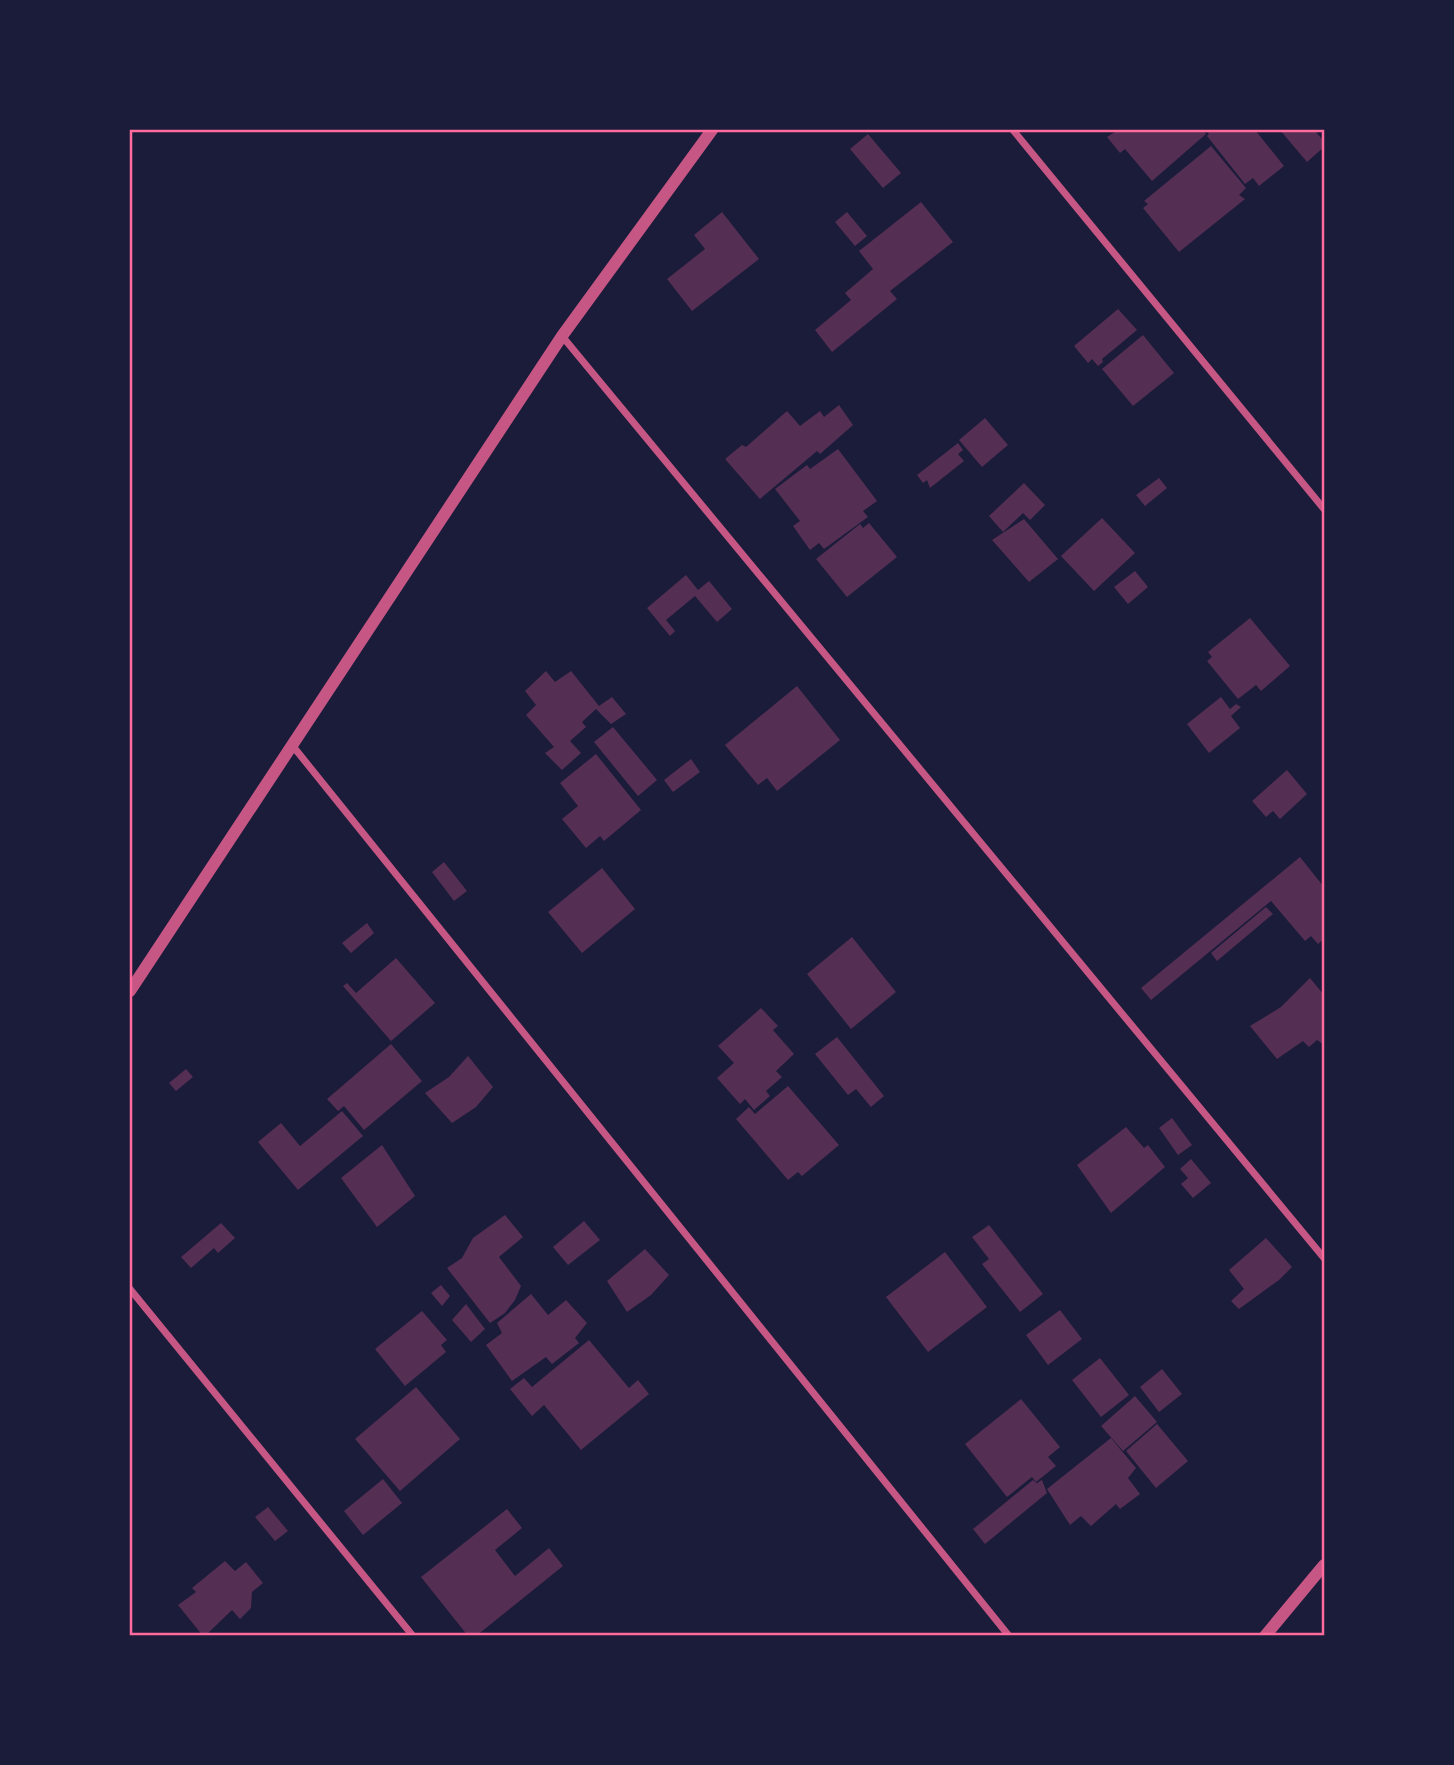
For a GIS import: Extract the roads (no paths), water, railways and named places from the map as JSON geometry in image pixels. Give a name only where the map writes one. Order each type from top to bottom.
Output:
[{"type":"street","points":[[130,991],[562,337],[712,130]]},
{"type":"street","points":[[1013,130],[1325,509]]},
{"type":"street","points":[[562,337],[1325,1258]]},
{"type":"street","points":[[291,744],[1009,1636]]},
{"type":"street","points":[[130,1289],[413,1636]]},
{"type":"street","points":[[1265,1636],[1325,1565]]}]
